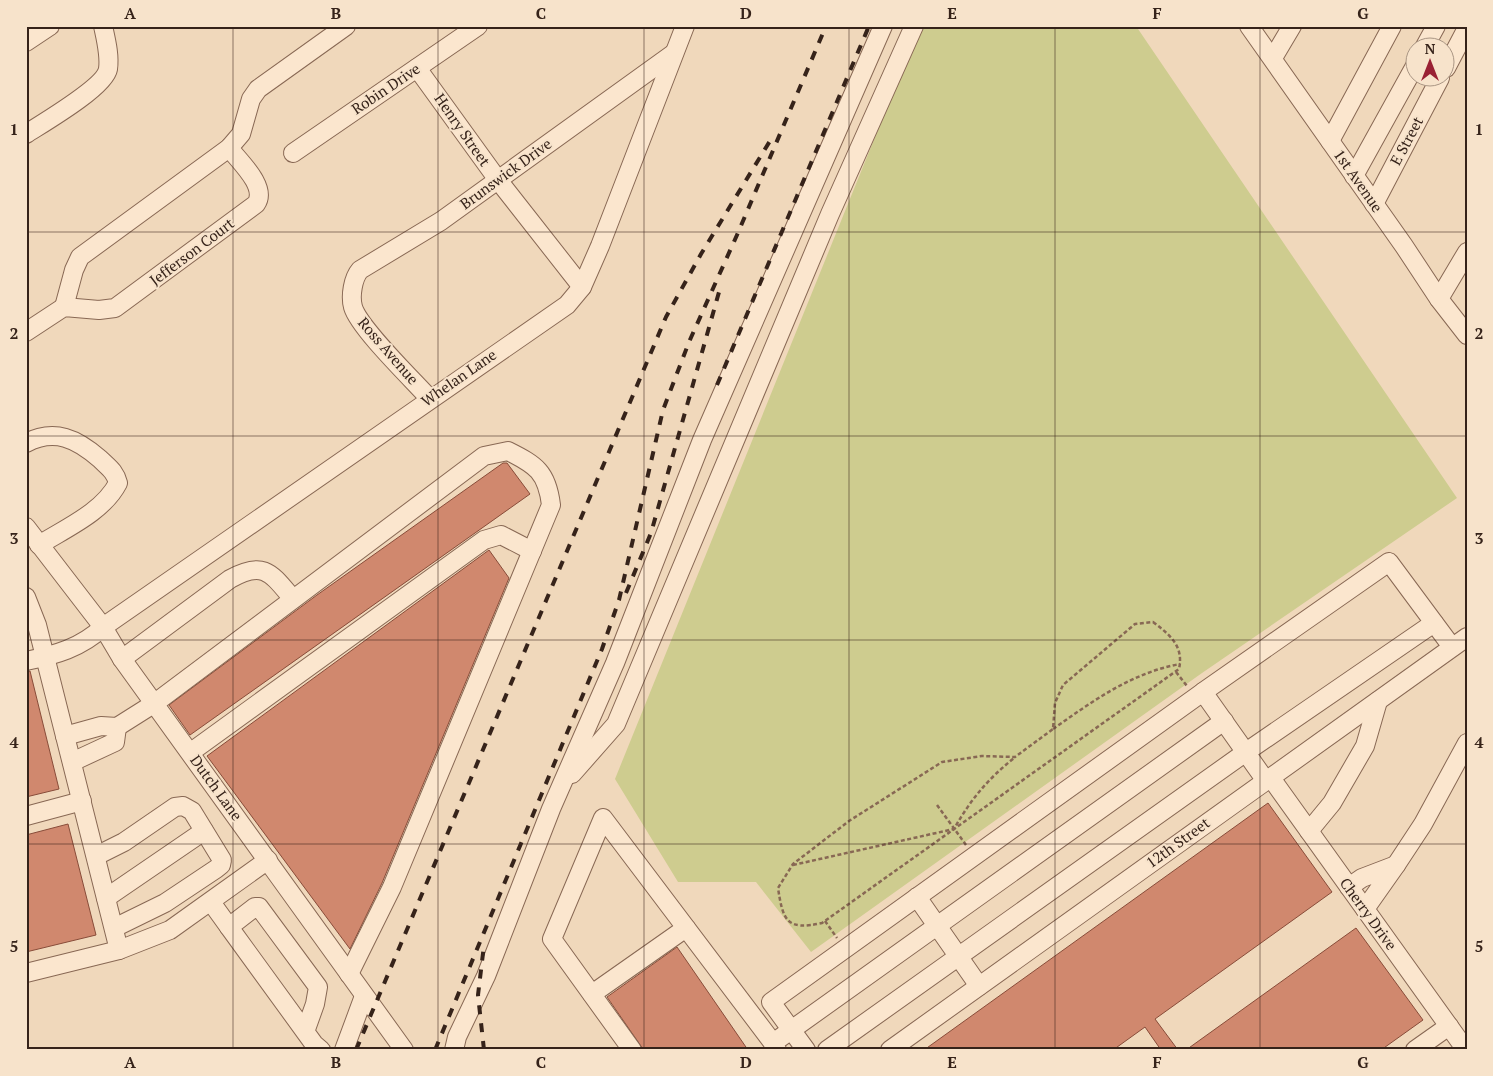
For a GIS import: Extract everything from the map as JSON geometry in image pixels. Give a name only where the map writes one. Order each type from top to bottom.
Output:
[{"type":"street","points":[[26,42],[50,26]]},
{"type":"street","points":[[26,134],[94,88],[108,71],[108,52],[103,26]]},
{"type":"street","points":[[26,332],[64,307],[74,270],[80,257],[230,148],[241,134],[251,99],[258,89],[346,26]]},
{"type":"street","name":"Robin Drive","points":[[293,153],[478,26]]},
{"type":"street","name":"Whelan Lane","points":[[26,661],[64,652],[90,640],[103,627],[567,304],[582,287],[600,246],[685,26]]},
{"type":"street","points":[[454,1050],[486,976],[560,788],[614,663],[702,440],[883,26]]},
{"type":"street","points":[[560,788],[616,724],[830,214],[914,26]]},
{"type":"street","name":"1st Avenue","points":[[1249,26],[1439,300],[1467,335]]},
{"type":"street","points":[[1272,58],[1292,26]]},
{"type":"street","points":[[1330,141],[1392,26]]},
{"type":"street","points":[[1429,38],[1436,26]]},
{"type":"street","points":[[1456,49],[1467,28]]},
{"type":"street","name":"Brunswick Drive","points":[[352,300],[354,282],[360,270],[441,221],[674,53]]},
{"type":"street","name":"Henry Street","points":[[417,68],[498,180],[582,287]]},
{"type":"street","points":[[1354,176],[1406,82]]},
{"type":"street","name":"E Street","points":[[1374,204],[1435,88]]},
{"type":"street","name":"Jefferson Court","points":[[64,307],[99,310],[115,308],[256,204],[259,197],[258,186],[230,148]]},
{"type":"street","points":[[1439,300],[1467,252]]},
{"type":"street","name":"Ross Avenue","points":[[352,300],[352,306],[361,323],[430,399]]},
{"type":"street","points":[[26,443],[43,437],[57,436],[76,440],[116,473],[118,483],[112,494],[94,510],[39,545]]},
{"type":"street","points":[[64,736],[101,726],[117,727],[155,703],[484,456],[508,451],[536,465],[549,490],[551,505],[392,887],[349,974]]},
{"type":"street","name":"Dutch Lane","points":[[26,528],[103,627],[122,659],[191,752],[399,1047]]},
{"type":"street","points":[[191,752],[484,540],[501,535],[532,551]]},
{"type":"street","points":[[806,1050],[771,1002],[1199,695],[1389,562],[1452,647]]},
{"type":"street","points":[[122,659],[230,579],[247,570],[261,569],[272,574],[293,600]]},
{"type":"street","points":[[26,597],[45,657],[119,950]]},
{"type":"street","points":[[827,1050],[1246,752],[1434,623]]},
{"type":"street","name":"12th Street","points":[[890,1050],[1467,637]]},
{"type":"street","name":"Cherry Drive","points":[[1199,695],[1224,721],[1246,752],[1309,831],[1466,1050]]},
{"type":"street","points":[[1309,831],[1332,803],[1365,746],[1378,700]]},
{"type":"street","points":[[632,1050],[552,939],[603,818],[775,1047],[792,1030],[1224,721]]},
{"type":"street","points":[[72,762],[115,742],[117,727]]},
{"type":"street","points":[[1365,909],[1423,824],[1467,743]]},
{"type":"street","points":[[26,816],[82,802]]},
{"type":"street","points":[[96,856],[124,842],[175,808],[183,806],[192,811],[222,860],[221,865],[165,903],[114,928]]},
{"type":"street","points":[[106,898],[204,831]]},
{"type":"street","points":[[26,972],[119,950],[170,930],[268,860]]},
{"type":"street","points":[[1349,887],[1362,878],[1396,865]]},
{"type":"street","points":[[917,897],[979,986]]},
{"type":"street","points":[[211,902],[304,1032],[321,1050]]},
{"type":"street","points":[[229,926],[255,907],[259,907],[318,987],[315,1004],[304,1032]]},
{"type":"street","points":[[592,994],[686,928]]},
{"type":"street","points":[[344,1050],[364,996]]},
{"type":"street","points":[[1415,1050],[1449,1026]]},
{"type":"path","points":[[1015,757],[982,756],[942,762],[849,822],[792,866],[778,888],[782,913],[791,922],[803,928],[825,921],[1176,672],[1182,657],[1172,636],[1153,622],[1134,624],[1062,685],[1055,703],[1053,729]]},
{"type":"path","points":[[792,866],[954,829],[966,807],[988,780],[1053,729],[1107,691],[1136,678],[1180,664]]},
{"type":"path","points":[[1176,672],[1199,695]]},
{"type":"path","points":[[937,805],[974,856]]},
{"type":"path","points":[[825,921],[845,949]]},
{"type":"shaded area","points":[[920,26],[1136,26],[1457,498],[1202,673],[811,952],[756,882],[678,882],[615,779]]},
{"type":"building","points":[[503,463],[507,463],[530,494],[190,735],[169,705],[317,595]]},
{"type":"building","points":[[489,550],[509,578],[382,883],[350,949],[207,756]]},
{"type":"building","points":[[26,671],[30,671],[59,789],[26,797]]},
{"type":"building","points":[[1268,803],[1332,892],[1155,1019],[1178,1050],[1161,1050],[1145,1027],[1113,1050],[924,1050]]},
{"type":"building","points":[[68,824],[96,935],[26,952],[26,835]]},
{"type":"building","points":[[1356,928],[1423,1020],[1381,1050],[1186,1050]]},
{"type":"building","points":[[677,947],[748,1050],[643,1049],[607,997]]},
{"type":"railway","points":[[435,1050],[602,649],[619,600],[663,410],[689,342],[826,26]]},
{"type":"railway","points":[[717,385],[869,26]]},
{"type":"railway","points":[[356,1050],[666,317],[701,254],[773,136]]},
{"type":"railway","points":[[626,593],[651,533],[721,285]]},
{"type":"railway","points":[[484,945],[478,995],[484,1050]]}]
